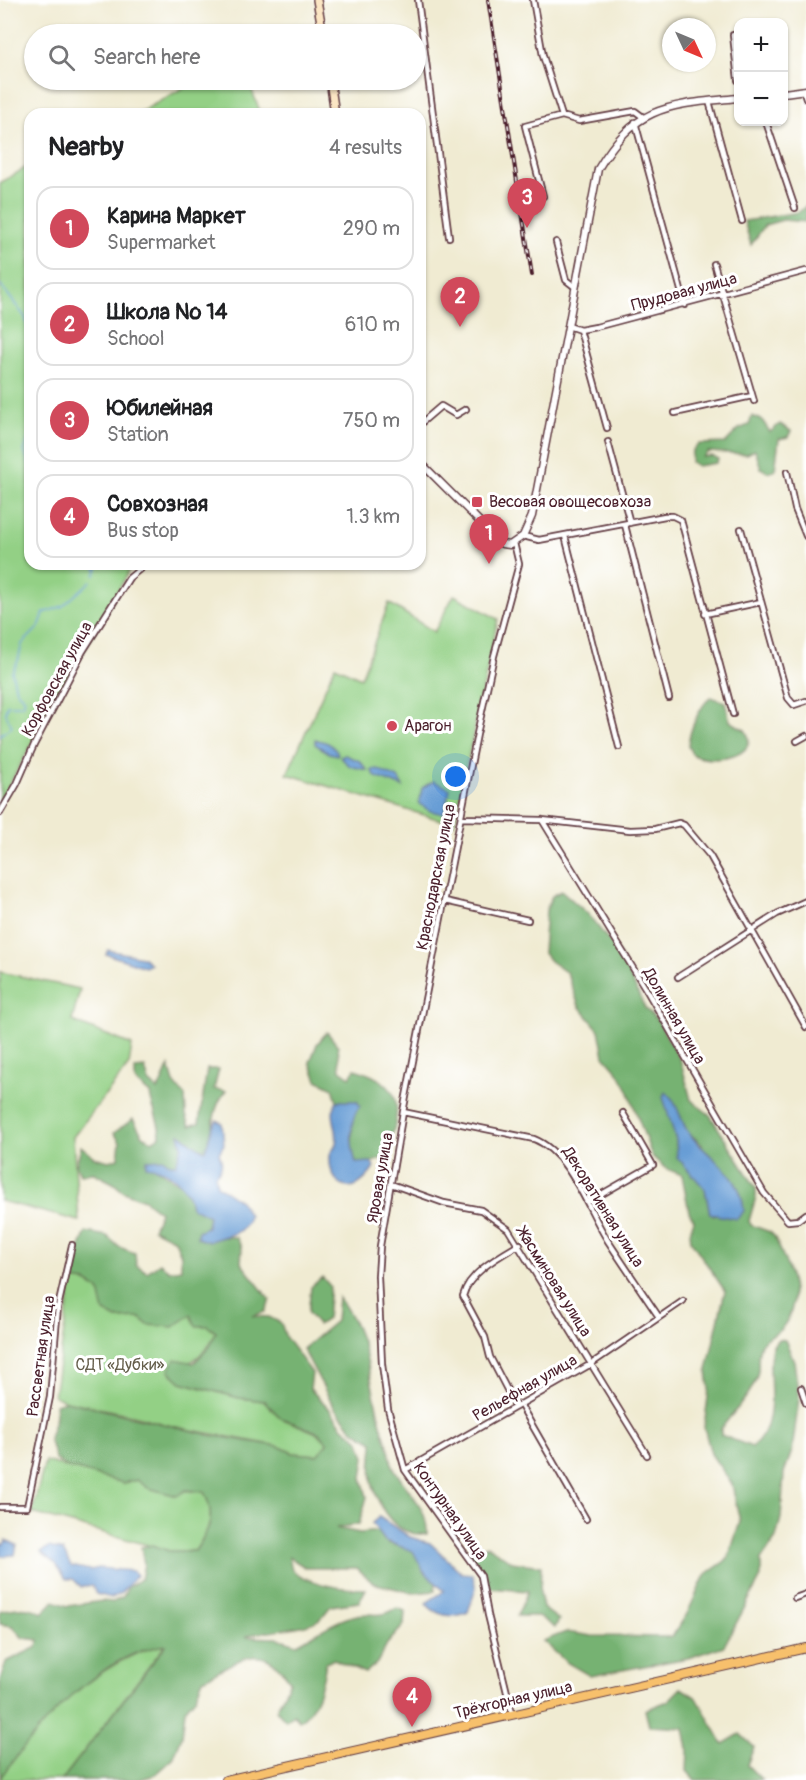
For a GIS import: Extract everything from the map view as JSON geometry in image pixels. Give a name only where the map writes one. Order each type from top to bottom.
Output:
[{"type":"highway","name":"Трёхгорная улица","points":[[226,1780],[512,1713],[806,1648]]},
{"type":"main road","points":[[317,0],[321,24]]},
{"type":"main road","points":[[331,90],[334,108]]},
{"type":"street","points":[[418,0],[421,24]]},
{"type":"street","points":[[533,0],[543,56],[562,116]]},
{"type":"street","points":[[733,35],[737,72]]},
{"type":"street","points":[[426,61],[449,237]]},
{"type":"street","points":[[788,92],[804,90],[806,99]]},
{"type":"street","points":[[426,468],[502,544],[513,543],[523,536],[532,516],[598,170],[610,151],[635,122],[654,111],[734,98]]},
{"type":"street","points":[[709,101],[741,221]]},
{"type":"street","points":[[543,196],[525,126],[562,116],[579,121],[636,111],[643,117]]},
{"type":"street","points":[[635,122],[685,304]]},
{"type":"street","points":[[767,126],[795,208]]},
{"type":"street","points":[[556,242],[566,280],[575,287]]},
{"type":"street","points":[[675,413],[753,398],[714,264]]},
{"type":"street","name":"Прудовая улица","points":[[580,330],[722,295],[806,271]]},
{"type":"street","points":[[567,326],[580,330],[608,428]]},
{"type":"street","points":[[426,419],[441,406],[456,414],[466,409]]},
{"type":"street","points":[[608,442],[669,698]]},
{"type":"street","points":[[787,472],[795,509],[806,536]]},
{"type":"street","points":[[523,536],[539,540],[673,516],[681,520],[733,714]]},
{"type":"street","points":[[741,529],[788,698],[794,705],[806,701]]},
{"type":"street","points":[[565,536],[620,747]]},
{"type":"street","name":"Краснодарская улица","points":[[418,1041],[494,656],[519,564],[513,543]]},
{"type":"street","name":"Корфовская улица","points":[[0,813],[83,651],[129,578],[139,570]]},
{"type":"street","points":[[705,614],[761,602]]},
{"type":"street","points":[[797,741],[806,736]]},
{"type":"street","points":[[462,818],[542,820],[630,830],[666,828],[679,823],[689,831],[710,856],[806,1027]]},
{"type":"street","name":"Долинная улица","points":[[542,820],[647,991],[764,1193],[788,1221],[798,1220],[806,1214]]},
{"type":"street","points":[[445,901],[528,920]]},
{"type":"street","points":[[678,977],[777,915],[806,901]]},
{"type":"street","name":"Яровая улица","points":[[380,1320],[380,1246],[403,1112],[418,1041]]},
{"type":"street","name":"Декоративная улица","points":[[403,1112],[544,1143],[554,1151],[588,1202],[609,1243],[659,1317]]},
{"type":"street","points":[[588,1202],[653,1165],[623,1113]]},
{"type":"street","name":"Жасминовая улица","points":[[391,1184],[444,1203],[470,1207],[490,1214],[508,1229],[520,1244],[647,1455]]},
{"type":"street","points":[[520,1244],[492,1262],[465,1288],[463,1296],[481,1328],[490,1357],[586,1519]]},
{"type":"street","name":"Рассветная улица","points":[[0,1507],[27,1507],[50,1397],[58,1307],[72,1245]]},
{"type":"street","name":"Рельефная улица","points":[[405,1470],[591,1364],[683,1301]]},
{"type":"street","name":"Контурная улица","points":[[380,1320],[388,1409],[405,1470],[472,1559],[481,1576],[512,1713]]},
{"type":"street","points":[[801,1388],[806,1403]]},
{"type":"street","points":[[795,1598],[806,1594]]},
{"type":"green space","points":[[179,90],[252,90],[259,108],[148,108]]},
{"type":"green space","points":[[24,169],[24,570],[130,570],[0,801],[0,183]]},
{"type":"green space","points":[[806,206],[806,222],[783,220],[765,225],[751,245],[744,221],[799,212]]},
{"type":"green space","points":[[752,416],[762,420],[770,432],[780,424],[791,431],[788,437],[779,439],[775,470],[767,472],[761,468],[755,450],[747,454],[708,452],[703,457],[712,456],[718,459],[716,463],[697,466],[691,462],[692,451],[699,444],[725,443],[739,429],[749,425]]},
{"type":"green space","name":"Арагон","points":[[454,595],[498,619],[454,824],[287,774],[335,666],[361,678],[389,603],[434,632]]},
{"type":"green space","points":[[711,697],[725,702],[730,721],[745,730],[749,739],[747,746],[741,752],[722,759],[711,759],[692,754],[688,746],[695,720],[702,706]]},
{"type":"green space","points":[[562,891],[588,914],[620,955],[645,1008],[658,1021],[681,1062],[691,1100],[710,1115],[756,1188],[756,1197],[749,1221],[751,1225],[770,1232],[774,1236],[789,1271],[793,1296],[788,1319],[780,1330],[761,1344],[756,1379],[748,1394],[721,1429],[721,1435],[752,1447],[763,1435],[769,1420],[771,1404],[770,1358],[773,1347],[779,1339],[785,1340],[794,1361],[799,1399],[792,1451],[784,1473],[781,1518],[776,1538],[761,1560],[761,1577],[724,1646],[688,1658],[590,1676],[566,1662],[543,1641],[566,1632],[592,1636],[672,1637],[687,1614],[705,1575],[728,1559],[740,1522],[732,1484],[711,1454],[704,1427],[709,1389],[707,1370],[725,1291],[691,1241],[690,1232],[694,1220],[689,1212],[682,1175],[665,1168],[652,1156],[628,1090],[618,1072],[604,1056],[599,1030],[579,1006],[567,973],[550,961],[543,952],[546,910],[552,896]],"holes":[[[665,1092],[688,1132],[702,1145],[714,1216],[710,1214],[705,1189],[677,1154]]]},
{"type":"green space","points":[[0,972],[80,989],[72,1021],[132,1045],[129,1065],[73,1137],[79,1221],[0,1201]]},
{"type":"green space","points":[[327,1032],[338,1046],[340,1070],[350,1077],[355,1069],[372,1076],[384,1083],[396,1101],[395,1125],[387,1155],[376,1161],[356,1163],[352,1151],[352,1103],[337,1101],[333,1088],[317,1080],[310,1062],[317,1044]]},
{"type":"green space","points":[[169,1066],[174,1083],[185,1096],[186,1115],[190,1126],[199,1123],[207,1069],[219,1069],[214,1089],[226,1091],[217,1107],[205,1150],[179,1134],[182,1146],[176,1164],[155,1167],[184,1187],[200,1209],[209,1216],[207,1227],[219,1237],[236,1237],[242,1248],[241,1263],[270,1300],[265,1312],[252,1316],[269,1317],[281,1323],[286,1338],[312,1373],[310,1389],[343,1427],[359,1440],[365,1457],[362,1478],[367,1497],[359,1524],[336,1528],[360,1533],[379,1531],[388,1543],[416,1551],[423,1570],[436,1581],[435,1591],[413,1593],[373,1583],[357,1568],[306,1568],[289,1557],[292,1570],[308,1579],[337,1587],[366,1589],[359,1602],[331,1606],[320,1619],[312,1623],[245,1637],[277,1638],[297,1644],[349,1617],[363,1614],[385,1614],[397,1608],[405,1611],[404,1625],[387,1644],[377,1663],[365,1673],[334,1659],[326,1663],[321,1688],[311,1710],[299,1721],[294,1714],[286,1720],[276,1710],[290,1681],[280,1668],[270,1660],[260,1657],[239,1660],[203,1679],[195,1698],[185,1710],[182,1736],[173,1759],[155,1775],[138,1780],[62,1780],[166,1645],[141,1651],[117,1662],[72,1696],[32,1737],[0,1778],[0,1681],[6,1662],[37,1647],[39,1640],[23,1638],[12,1626],[0,1624],[0,1611],[26,1608],[42,1613],[54,1601],[68,1606],[102,1601],[113,1602],[123,1597],[128,1587],[141,1579],[144,1564],[141,1547],[153,1545],[169,1551],[195,1551],[210,1522],[210,1508],[204,1492],[186,1490],[177,1496],[148,1488],[137,1480],[124,1483],[67,1467],[55,1459],[49,1438],[56,1416],[55,1404],[66,1401],[210,1435],[278,1446],[293,1453],[317,1455],[328,1443],[319,1433],[281,1418],[264,1401],[239,1398],[181,1382],[169,1371],[175,1359],[194,1363],[210,1346],[216,1332],[207,1326],[196,1326],[191,1315],[173,1327],[148,1325],[140,1318],[117,1319],[104,1312],[99,1290],[86,1282],[72,1280],[78,1251],[86,1232],[107,1236],[119,1247],[135,1253],[136,1265],[147,1272],[160,1263],[169,1271],[181,1269],[181,1255],[175,1240],[153,1229],[160,1212],[144,1200],[124,1192],[94,1173],[80,1174],[76,1165],[81,1146],[94,1157],[109,1161],[118,1158],[120,1142],[114,1133],[133,1119],[143,1136],[152,1141],[160,1136],[150,1094],[135,1081],[135,1069],[145,1068],[149,1082],[158,1090]]},
{"type":"green space","points":[[322,1277],[330,1286],[327,1319],[318,1325],[308,1313],[311,1287]]},
{"type":"green space","name":"СДТ «Дубки»","points":[[72,1280],[86,1282],[100,1290],[105,1312],[117,1319],[191,1315],[216,1332],[208,1347],[198,1357],[169,1371],[181,1382],[239,1398],[264,1401],[281,1418],[319,1434],[328,1443],[317,1455],[293,1453],[278,1446],[175,1427],[137,1416],[66,1401],[54,1396]]},
{"type":"green space","points":[[338,1297],[358,1331],[393,1466],[424,1514],[427,1534],[416,1534],[399,1527],[385,1513],[372,1480],[373,1442],[353,1430],[334,1407],[303,1349],[336,1321]]},
{"type":"green space","points":[[45,1461],[124,1483],[137,1480],[148,1488],[204,1492],[210,1508],[208,1529],[195,1551],[169,1551],[32,1513]]},
{"type":"green space","points":[[488,1546],[512,1562],[541,1566],[540,1593],[543,1608],[559,1620],[555,1628],[538,1616],[517,1616],[528,1591],[489,1588],[468,1552]]},
{"type":"green space","points":[[166,1644],[62,1780],[0,1780],[6,1768],[67,1699],[104,1671],[144,1651]]},
{"type":"green space","points":[[681,1688],[697,1698],[723,1744],[740,1734],[754,1747],[747,1765],[762,1780],[695,1780],[687,1771],[688,1749],[684,1728],[649,1726],[645,1710],[668,1701]]},
{"type":"water","points":[[315,739],[328,743],[338,755],[329,753],[315,744]]},
{"type":"water","points":[[345,755],[360,761],[367,770],[350,766],[340,757]]},
{"type":"water","points":[[377,769],[398,778],[403,787],[376,777],[371,770]]},
{"type":"water","points":[[433,781],[450,789],[444,814],[430,811],[419,804],[422,788]]},
{"type":"water","points":[[108,950],[142,957],[151,964],[145,967],[106,954]]},
{"type":"water","points":[[665,1092],[675,1105],[688,1132],[723,1167],[737,1186],[744,1211],[737,1219],[710,1214],[705,1189],[677,1157],[676,1140],[663,1097]]},
{"type":"water","points":[[337,1101],[357,1101],[360,1106],[352,1126],[354,1156],[356,1163],[371,1162],[374,1167],[361,1183],[355,1186],[343,1186],[339,1183],[331,1168],[330,1154],[337,1138],[333,1112]]},
{"type":"water","points":[[217,1120],[222,1123],[224,1144],[219,1153],[221,1167],[215,1175],[217,1185],[240,1201],[249,1215],[247,1222],[239,1231],[209,1242],[197,1238],[198,1231],[207,1227],[209,1216],[191,1207],[186,1192],[176,1179],[162,1170],[146,1166],[146,1160],[164,1159],[170,1164],[176,1164],[182,1146],[179,1134],[205,1150]]},
{"type":"water","points":[[379,1517],[410,1537],[430,1543],[462,1573],[472,1574],[476,1588],[468,1612],[445,1615],[434,1611],[426,1603],[444,1591],[423,1570],[413,1551],[385,1541],[372,1523]]},
{"type":"water","points":[[6,1540],[17,1545],[15,1555],[0,1556],[0,1544],[4,1544]]},
{"type":"water","points":[[49,1547],[63,1551],[71,1566],[90,1570],[99,1568],[133,1571],[137,1575],[121,1593],[112,1598],[96,1594],[92,1585],[81,1587],[73,1579],[66,1579],[56,1564],[41,1552]]},
{"type":"waterway","points":[[0,284],[24,316]]},
{"type":"waterway","points":[[95,575],[97,570]]},
{"type":"waterway","points":[[0,735],[12,726],[5,713],[7,705],[22,705],[25,699],[16,690],[12,672],[18,661],[22,644],[39,627],[44,613],[63,606],[91,581]]},
{"type":"railway","points":[[488,0],[532,275]]},
{"type":"place","name":"Юбилейная","points":[[527,228]]},
{"type":"place","name":"Школа № 14","points":[[460,327]]},
{"type":"place","name":"Весовая овощесовхоза","points":[[477,502]]},
{"type":"place","name":"Карина Маркет","points":[[489,564]]},
{"type":"place","name":"Арагон","points":[[392,726]]},
{"type":"place","name":"Совхозная","points":[[412,1727]]}]
